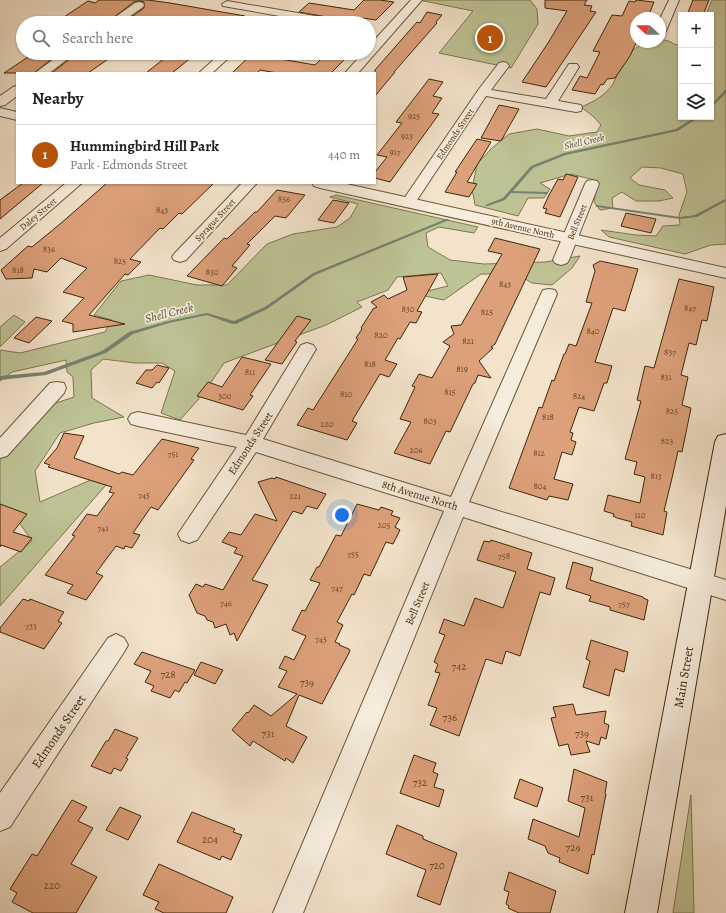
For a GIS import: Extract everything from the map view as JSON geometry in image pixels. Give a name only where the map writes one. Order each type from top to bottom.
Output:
[{"type":"street","points":[[376,46],[417,0]]},
{"type":"street","points":[[666,18],[674,0]]},
{"type":"street","points":[[227,4],[298,16]]},
{"type":"street","points":[[270,16],[284,4]]},
{"type":"street","points":[[123,16],[139,5]]},
{"type":"street","points":[[376,29],[389,32]]},
{"type":"street","points":[[42,72],[60,60]]},
{"type":"street","points":[[205,72],[220,60]]},
{"type":"street","points":[[352,72],[363,60]]},
{"type":"street","name":"Edmonds Street","points":[[408,203],[483,92],[503,66]]},
{"type":"street","points":[[550,103],[573,67]]},
{"type":"street","points":[[0,102],[16,91]]},
{"type":"street","points":[[483,92],[576,108]]},
{"type":"street","points":[[0,112],[16,116]]},
{"type":"street","name":"Daley Street","points":[[0,246],[74,184]]},
{"type":"street","name":"Sprague Street","points":[[180,257],[249,184]]},
{"type":"street","name":"9th Avenue North","points":[[324,184],[726,273]]},
{"type":"street","name":"Bell Street","points":[[561,260],[592,184]]},
{"type":"street","name":"Bell Street","points":[[288,913],[457,506],[549,294]]},
{"type":"street","name":"Edmonds Street","points":[[189,534],[251,443],[307,349]]},
{"type":"street","points":[[0,451],[57,388]]},
{"type":"street","name":"8th Avenue North","points":[[138,419],[251,443],[713,586]]},
{"type":"street","name":"Main Street","points":[[641,913],[713,586],[726,442]]},
{"type":"street","name":"Edmonds Street","points":[[0,817],[116,645]]},
{"type":"green space","points":[[419,0],[530,0],[537,9],[538,24],[511,68],[439,53],[473,11]]},
{"type":"green space","points":[[712,0],[726,0],[726,244],[711,245],[685,254],[609,237],[601,230],[656,236],[663,226],[680,225],[679,215],[687,192],[683,174],[661,168],[642,167],[630,178],[639,185],[665,190],[673,198],[659,201],[636,201],[622,192],[612,198],[613,208],[600,210],[594,202],[596,190],[594,180],[571,174],[540,183],[550,189],[544,198],[528,198],[518,216],[475,205],[472,189],[477,164],[492,148],[509,134],[537,129],[569,136],[597,132],[601,125],[594,117],[581,107],[594,101],[606,92],[613,84],[625,58],[636,48],[666,48],[666,41],[678,45],[678,120],[714,120],[714,12],[707,12]]},
{"type":"green space","points":[[336,195],[478,227],[474,233],[439,227],[426,233],[428,247],[450,260],[484,264],[545,262],[580,256],[572,268],[552,285],[532,283],[517,274],[481,274],[444,300],[415,294],[448,286],[441,273],[397,277],[388,290],[357,302],[362,307],[326,325],[224,363],[204,393],[180,420],[161,413],[175,371],[162,363],[135,363],[103,359],[91,370],[92,398],[124,417],[94,423],[60,433],[35,471],[40,502],[93,479],[106,485],[0,606],[0,567],[32,541],[16,518],[0,507],[0,458],[47,406],[74,397],[73,377],[67,372],[66,360],[12,372],[0,381],[0,350],[20,353],[105,332],[112,320],[94,315],[121,281],[149,275],[197,285],[227,285],[267,244],[293,234],[337,227],[350,218],[358,204],[330,197]]},
{"type":"green space","points":[[14,315],[25,322],[0,347],[0,327]]},
{"type":"green space","points":[[691,795],[694,913],[673,913]]},
{"type":"building","points":[[99,0],[148,0],[245,16],[133,16],[144,8],[144,2],[139,1],[134,2],[115,16],[66,16],[88,1],[95,3]]},
{"type":"building","points":[[364,0],[394,2],[376,20],[376,16],[321,16],[299,12],[309,3],[354,10]]},
{"type":"building","points":[[545,0],[587,0],[584,5],[592,6],[590,11],[596,12],[546,87],[522,82],[567,11],[545,8]]},
{"type":"building","points":[[636,0],[654,2],[650,12],[630,12],[630,48],[634,48],[615,78],[607,79],[603,85],[601,84],[595,94],[572,90],[580,76],[587,78],[600,52],[593,51],[612,15],[622,16],[629,1],[635,2]]},
{"type":"building","points":[[693,0],[709,0],[704,12],[688,12]]},
{"type":"building","points":[[427,12],[442,15],[436,22],[437,23],[376,95],[375,70],[417,22],[420,23]]},
{"type":"building","points":[[24,60],[50,60],[35,72],[4,73]]},
{"type":"building","points":[[68,60],[107,60],[89,72],[53,72]]},
{"type":"building","points":[[162,60],[188,60],[173,72],[147,72]]},
{"type":"building","points":[[246,60],[286,60],[315,65],[320,60],[344,60],[332,72],[271,72],[260,70],[258,72],[233,72]]},
{"type":"building","points":[[429,79],[443,82],[433,96],[442,98],[432,113],[439,114],[390,182],[376,178],[376,171],[387,157],[377,155],[402,123],[396,122]]},
{"type":"building","points":[[499,105],[519,109],[501,141],[481,138]]},
{"type":"building","points":[[477,139],[491,142],[467,182],[477,184],[469,197],[445,192],[457,172],[455,172]]},
{"type":"building","points":[[566,174],[578,177],[560,217],[545,213],[547,209],[543,208],[549,195],[558,179],[563,180]]},
{"type":"building","points":[[22,184],[42,184],[0,219],[0,200]]},
{"type":"building","points":[[106,184],[213,184],[182,214],[179,213],[163,229],[160,228],[130,259],[141,262],[128,275],[125,274],[89,315],[125,324],[73,332],[73,324],[62,321],[84,298],[63,292],[87,268],[61,258],[47,272],[34,269],[32,278],[6,279],[1,270],[28,246],[32,247]]},
{"type":"building","points":[[277,190],[305,195],[286,218],[275,216],[247,244],[250,245],[232,266],[237,268],[222,286],[187,276],[224,238],[227,239],[255,212],[257,212]]},
{"type":"building","points":[[333,200],[349,203],[334,223],[318,220]]},
{"type":"building","points":[[626,213],[656,219],[651,233],[621,226]]},
{"type":"building","points":[[495,238],[540,249],[495,344],[491,347],[493,348],[479,361],[491,378],[478,375],[450,432],[446,431],[430,464],[394,453],[411,422],[400,419],[415,387],[412,386],[419,374],[432,378],[450,346],[443,342],[454,334],[451,326],[461,325],[502,254],[488,251]]},
{"type":"building","points":[[600,261],[638,269],[625,311],[613,308],[595,362],[612,366],[607,383],[604,383],[594,411],[579,407],[570,432],[573,433],[571,440],[576,442],[572,455],[562,452],[554,479],[573,484],[568,500],[549,496],[547,500],[509,488],[539,407],[542,408],[552,380],[554,381],[564,354],[569,344],[576,346],[592,303],[586,302],[595,271],[593,265]]},
{"type":"building","points":[[438,274],[417,311],[422,312],[416,323],[410,322],[400,339],[398,338],[385,360],[397,364],[389,377],[380,374],[352,421],[357,423],[347,440],[297,425],[308,408],[313,410],[358,339],[356,338],[362,329],[361,328],[373,309],[377,307],[371,302],[384,295],[388,299],[407,290],[403,277]]},
{"type":"building","points":[[679,279],[714,287],[707,321],[702,320],[696,345],[689,343],[681,375],[688,377],[682,405],[691,408],[682,452],[678,451],[664,511],[667,512],[663,535],[631,526],[632,522],[617,518],[613,516],[614,514],[604,511],[608,495],[640,503],[645,477],[634,474],[637,462],[625,459],[641,401],[637,400],[645,366],[654,368]]},
{"type":"building","points":[[297,316],[311,320],[295,341],[297,342],[282,364],[265,360]]},
{"type":"building","points":[[36,317],[52,321],[29,343],[14,338]]},
{"type":"building","points":[[242,357],[271,364],[250,395],[253,396],[243,410],[197,396],[208,382],[222,387]]},
{"type":"building","points":[[157,365],[169,368],[159,383],[157,382],[152,388],[136,383],[146,370],[152,370]]},
{"type":"building","points":[[64,433],[84,436],[74,458],[119,474],[122,472],[133,475],[162,439],[199,448],[191,459],[194,460],[158,510],[151,507],[133,533],[140,535],[132,548],[125,546],[124,549],[116,546],[96,573],[103,576],[86,600],[67,593],[73,585],[45,575],[75,536],[72,535],[87,514],[97,516],[114,493],[109,492],[112,487],[48,467],[50,465],[44,463],[57,448]]},
{"type":"building","points":[[276,477],[326,494],[317,509],[307,506],[302,514],[293,511],[252,580],[268,585],[237,641],[234,633],[230,635],[226,624],[215,628],[213,622],[207,620],[205,616],[197,613],[189,595],[196,584],[203,587],[205,584],[223,590],[243,556],[234,553],[237,548],[222,542],[229,532],[241,535],[255,514],[277,521],[258,482],[272,478],[275,479]]},
{"type":"building","points":[[0,504],[27,514],[13,532],[32,538],[21,552],[1,545],[0,547]]},
{"type":"building","points":[[357,504],[379,510],[381,507],[393,511],[391,515],[400,518],[395,527],[400,530],[393,544],[386,542],[370,576],[364,574],[354,595],[352,594],[337,622],[343,625],[335,642],[349,649],[350,651],[322,704],[299,695],[286,726],[307,737],[293,763],[286,758],[285,761],[253,741],[250,746],[232,730],[254,705],[271,716],[297,694],[278,687],[287,671],[279,668],[285,656],[294,660],[306,636],[292,630],[302,610],[305,611],[320,583],[310,580],[317,567],[319,567],[336,535],[341,536]]},
{"type":"building","points":[[491,540],[532,553],[527,569],[555,578],[550,595],[540,592],[520,656],[506,651],[502,664],[486,659],[459,736],[430,725],[437,708],[428,705],[440,673],[435,672],[438,664],[434,662],[445,635],[439,633],[444,619],[464,626],[475,598],[503,608],[516,572],[477,560],[484,541],[490,542]]},
{"type":"building","points":[[573,562],[593,568],[590,580],[643,597],[648,600],[644,620],[610,610],[610,607],[589,601],[591,596],[566,588]]},
{"type":"building","points":[[23,599],[29,601],[30,599],[64,612],[58,621],[62,623],[44,649],[0,632],[0,628]]},
{"type":"building","points":[[591,640],[628,652],[624,672],[615,669],[609,696],[583,687],[590,661],[586,659]]},
{"type":"building","points":[[142,652],[195,670],[179,692],[175,690],[170,698],[151,691],[154,686],[145,682],[151,671],[134,664]]},
{"type":"building","points":[[201,662],[223,670],[215,684],[194,675]]},
{"type":"building","points":[[573,704],[576,715],[606,711],[604,723],[609,725],[606,739],[601,737],[599,745],[586,741],[590,752],[571,755],[568,744],[559,746],[551,718],[556,717],[553,707]]},
{"type":"building","points":[[115,729],[138,738],[126,758],[128,759],[121,771],[114,768],[111,774],[91,766]]},
{"type":"building","points":[[414,755],[436,763],[433,772],[438,774],[434,787],[444,790],[439,807],[400,793]]},
{"type":"building","points":[[574,769],[607,782],[594,855],[592,854],[588,874],[559,862],[560,858],[548,853],[545,846],[528,839],[533,819],[579,837],[585,808],[568,801]]},
{"type":"building","points":[[520,779],[543,788],[537,807],[514,798]]},
{"type":"building","points":[[72,800],[87,807],[78,821],[93,828],[71,864],[97,877],[76,913],[33,913],[12,902],[17,893],[10,889],[32,854],[37,856]]},
{"type":"building","points":[[120,807],[141,816],[128,840],[106,830]]},
{"type":"building","points":[[192,812],[235,829],[233,832],[242,835],[231,860],[222,856],[220,860],[177,842]]},
{"type":"building","points":[[397,825],[423,836],[423,839],[457,853],[440,905],[417,896],[426,870],[386,854]]},
{"type":"building","points":[[159,864],[233,897],[226,913],[164,913],[155,909],[159,902],[143,895]]},
{"type":"building","points":[[509,872],[556,891],[550,913],[519,913],[508,908],[509,906],[506,904],[509,892],[504,890]]},
{"type":"waterway","name":"Shell Creek","points":[[714,104],[726,91]]},
{"type":"waterway","name":"Shell Creek","points":[[487,205],[504,199],[532,167],[565,154],[677,130],[692,120]]},
{"type":"waterway","points":[[511,192],[547,193]]},
{"type":"waterway","points":[[597,206],[680,218],[696,216],[726,200]]},
{"type":"waterway","name":"Shell Creek","points":[[0,378],[44,374],[104,352],[131,333],[168,322],[207,314],[234,323],[266,308],[314,274],[447,220]]},
{"type":"place","name":"Hummingbird Hill Park","points":[[490,38]]}]
